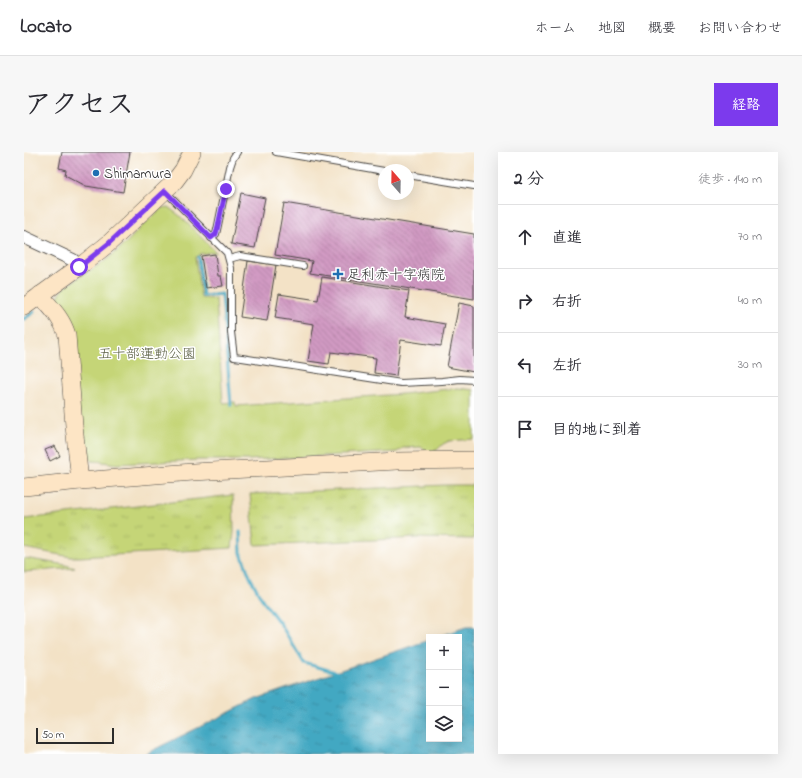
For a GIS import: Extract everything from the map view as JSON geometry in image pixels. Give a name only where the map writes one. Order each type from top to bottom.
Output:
[{"type":"street","points":[[24,307],[108,244],[174,182],[183,170],[192,152]]},
{"type":"street","points":[[24,237],[73,260],[79,267]]},
{"type":"street","points":[[40,295],[61,320],[67,336],[80,481]]},
{"type":"street","points":[[24,487],[193,472],[397,462],[474,460]]},
{"type":"lane","points":[[211,238],[216,234],[230,167],[237,152]]},
{"type":"lane","points":[[276,152],[378,170]]},
{"type":"lane","points":[[414,176],[474,186]]},
{"type":"lane","points":[[165,191],[227,253],[231,268],[231,332],[234,357],[401,383],[460,379],[474,380]]},
{"type":"lane","points":[[229,259],[240,256],[303,266]]},
{"type":"green space","name":"五十部運動公園","points":[[168,207],[180,216],[216,252],[199,254],[199,256],[195,257],[201,298],[216,299],[223,403],[235,402],[236,406],[402,394],[458,388],[474,390],[474,439],[449,441],[437,450],[427,451],[421,447],[403,448],[397,452],[247,460],[197,460],[117,464],[91,461],[86,455],[83,447],[58,297],[63,289],[117,251],[162,208]]},
{"type":"green space","points":[[474,485],[474,539],[420,538],[255,545],[250,494]]},
{"type":"green space","points":[[233,495],[234,532],[232,548],[71,557],[24,548],[24,519]]},
{"type":"green space","points":[[24,558],[66,565],[75,568],[24,572]]},
{"type":"water","points":[[466,627],[474,627],[474,754],[145,754],[256,699],[426,641],[426,742],[462,742],[462,634],[446,634]]},
{"type":"building","name":"Shimamura","points":[[62,152],[130,152],[123,192],[86,186],[65,175],[66,170],[59,168]]},
{"type":"building","points":[[241,193],[265,198],[255,248],[231,244]]},
{"type":"building","points":[[284,203],[474,234],[474,299],[310,273],[312,261],[275,255]]},
{"type":"building","points":[[215,254],[218,276],[221,276],[223,286],[206,288],[201,256]]},
{"type":"building","points":[[248,261],[276,265],[267,321],[240,317]]},
{"type":"building","points":[[322,277],[409,291],[405,317],[445,324],[441,346],[401,340],[396,376],[374,373],[376,358],[331,352],[329,364],[308,361],[314,324],[275,318],[279,294],[318,300]]},
{"type":"building","points":[[459,303],[474,306],[474,372],[447,367]]},
{"type":"building","points":[[55,446],[60,456],[50,461],[45,450]]},
{"type":"waterway","points":[[198,257],[203,296],[222,294],[231,405]]},
{"type":"waterway","points":[[24,319],[34,312]]},
{"type":"waterway","points":[[240,532],[241,553],[250,577],[263,601],[281,625],[304,663],[339,673]]},
{"type":"place","name":"Shimamura","points":[[96,173]]},
{"type":"place","name":"足利赤十字病院","points":[[338,274]]},
{"type":"route","points":[[79,267],[108,244],[165,191],[211,238],[216,234],[226,189]]}]
